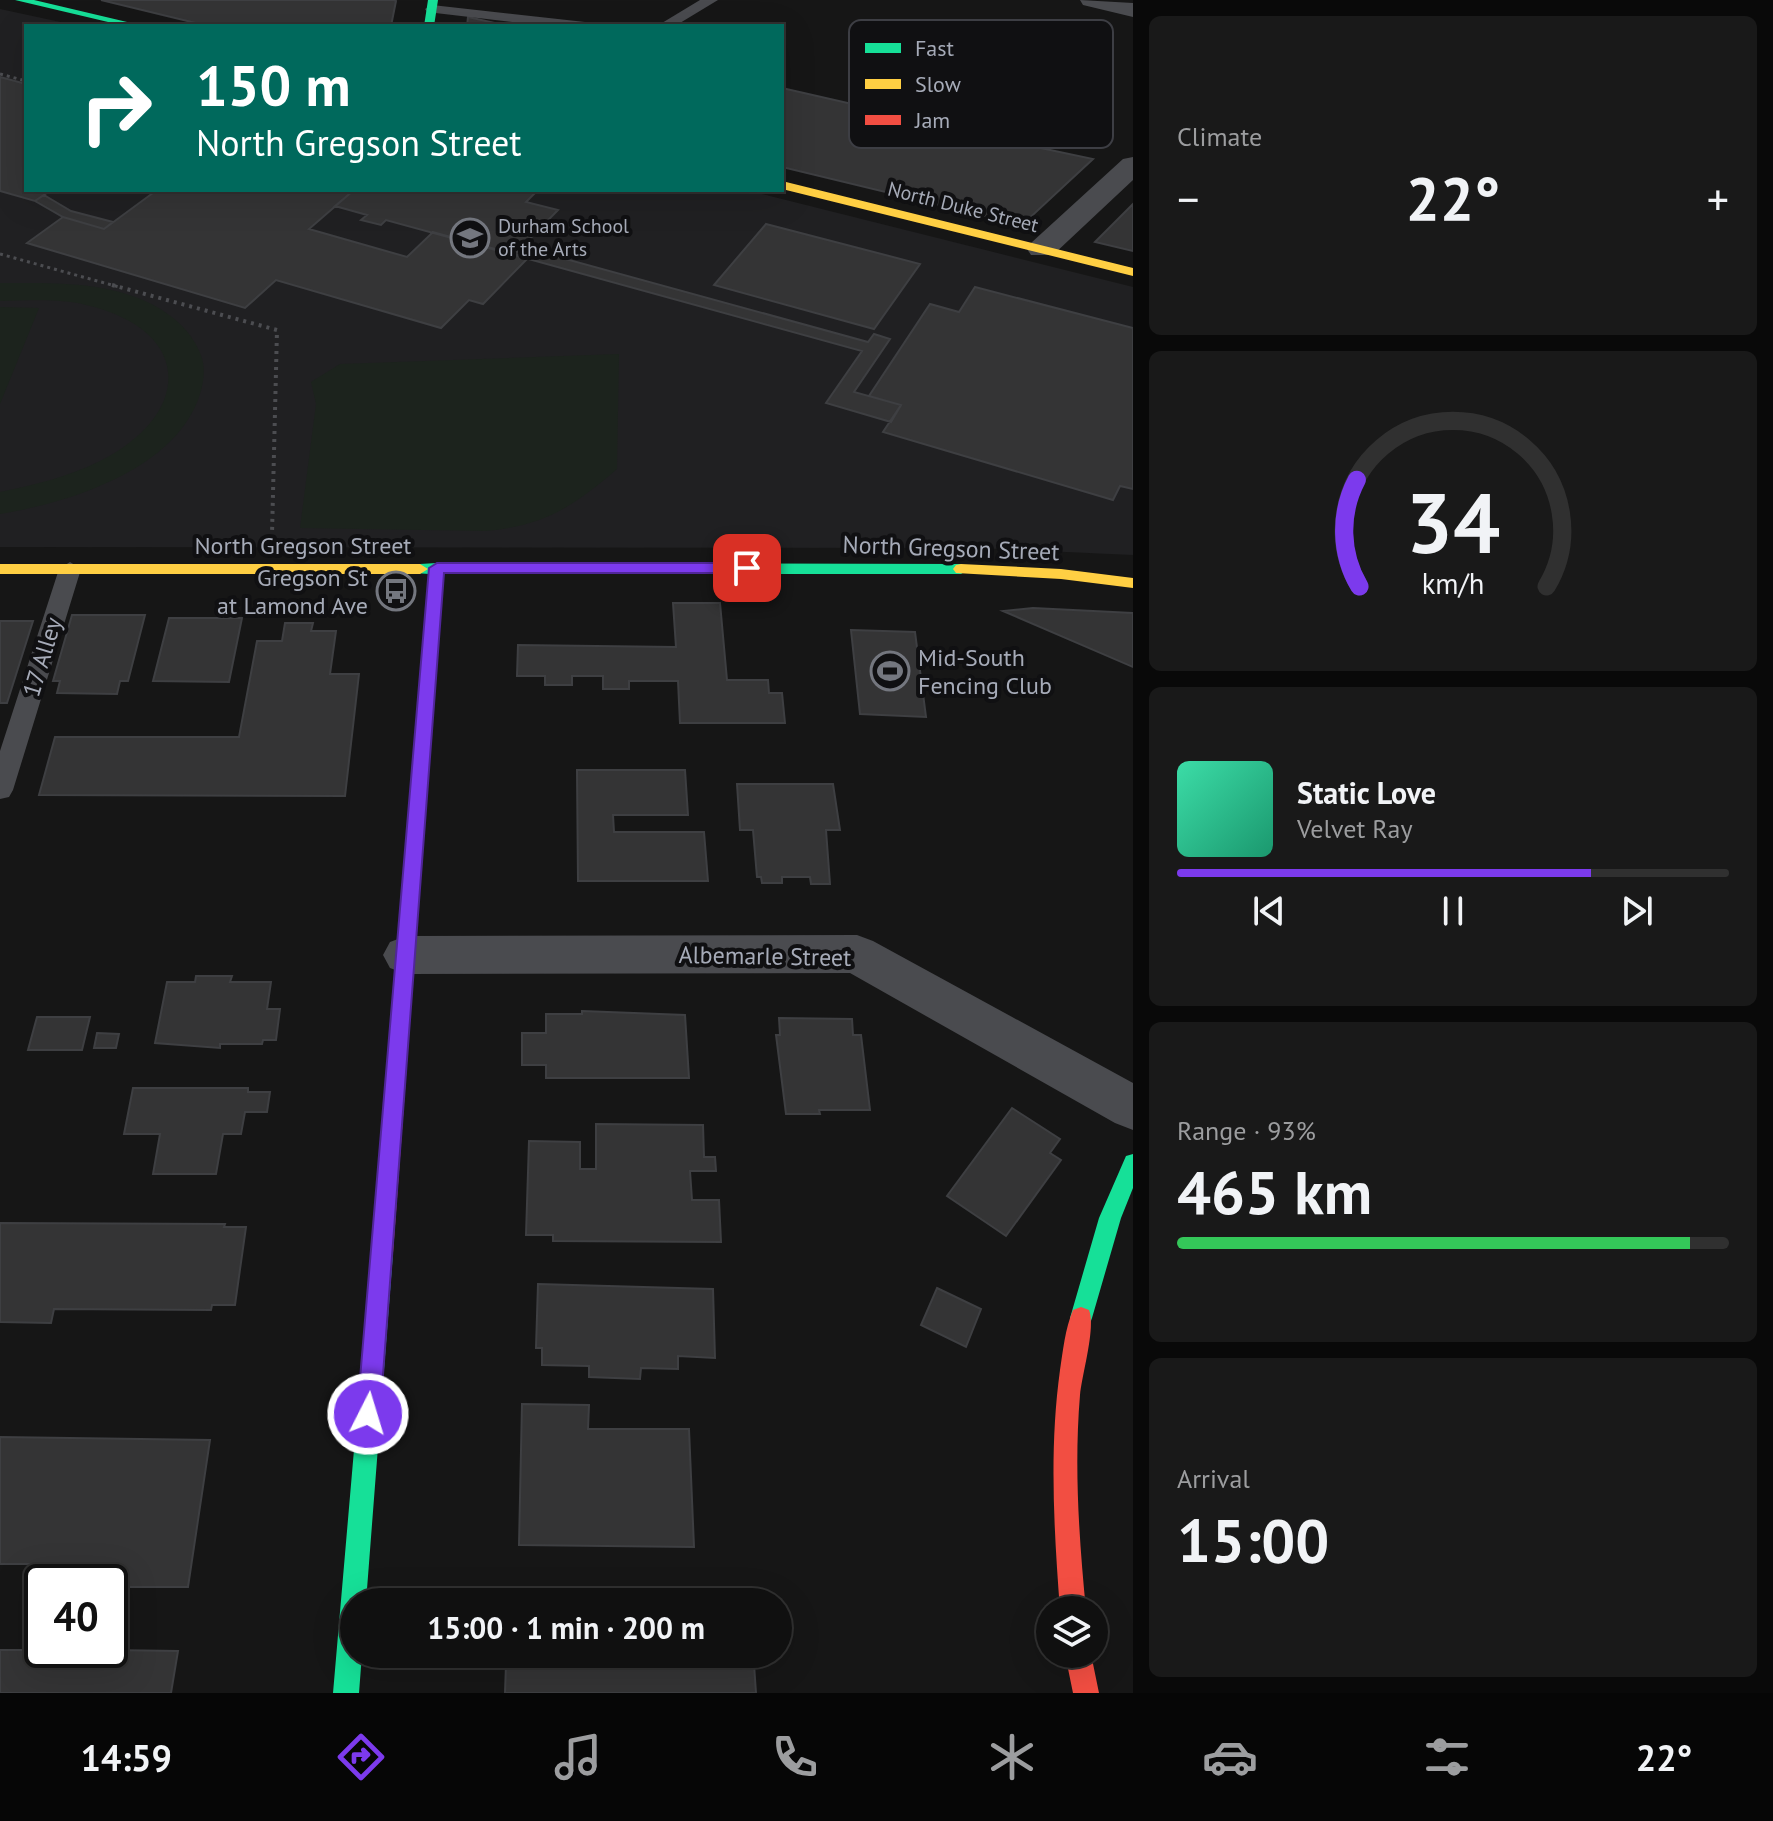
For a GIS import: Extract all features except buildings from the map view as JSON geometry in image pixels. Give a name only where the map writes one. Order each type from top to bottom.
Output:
[{"type":"main road","points":[[20,0],[130,24]]},
{"type":"main road","name":"North Duke Street","points":[[784,185],[1133,272]]},
{"type":"main road","points":[[346,1693],[437,568]]},
{"type":"main road","name":"North Gregson Street","points":[[0,569],[931,568],[1061,574],[1133,583]]},
{"type":"main road","points":[[1072,1596],[1063,1483],[1075,1333],[1107,1223],[1133,1163]]},
{"type":"main road","points":[[1081,1668],[1086,1693]]},
{"type":"street","points":[[1092,0],[1133,10]]},
{"type":"street","points":[[1042,249],[1133,165]]},
{"type":"street","name":"Albemarle Street","points":[[406,955],[857,954],[1133,1108]]},
{"type":"lane","points":[[668,24],[711,0]]},
{"type":"lane","points":[[431,12],[563,24]]},
{"type":"lane","name":"17 Alley","points":[[0,790],[70,569]]},
{"type":"path","points":[[0,74],[24,80]]},
{"type":"path","points":[[0,254],[277,330],[272,546]]},
{"type":"shaded area","name":"Durham School of the Arts","points":[[0,9],[70,24],[24,24],[24,192],[754,192],[1133,287],[1133,555],[977,548],[0,547]]},
{"type":"shaded area","points":[[0,283],[70,284],[122,292],[157,307],[183,327],[196,344],[204,374],[200,394],[188,420],[169,443],[145,462],[88,491],[0,514],[0,492],[76,472],[131,442],[152,420],[165,398],[168,375],[162,353],[147,333],[121,317],[75,303],[0,301]]},
{"type":"shaded area","points":[[0,307],[39,308],[0,404]]},
{"type":"shaded area","points":[[619,354],[617,469],[557,512],[524,525],[485,531],[300,528],[316,404],[311,382],[340,364]]},
{"type":"traffic: fast","points":[[20,0],[130,24]]},
{"type":"traffic: fast","points":[[429,24],[433,0]]},
{"type":"traffic: fast","points":[[412,873],[437,568]]},
{"type":"traffic: fast","points":[[420,569],[961,569]]},
{"type":"traffic: fast","points":[[1081,1318],[1110,1218],[1133,1163]]},
{"type":"traffic: fast","points":[[346,1693],[382,1253]]},
{"type":"traffic: slow","points":[[784,185],[1133,272]]},
{"type":"traffic: slow","points":[[0,569],[420,569]]},
{"type":"traffic: slow","points":[[961,569],[1061,574],[1133,583]]},
{"type":"traffic: jam","points":[[382,1253],[412,873]]},
{"type":"traffic: jam","points":[[1072,1596],[1067,1537],[1066,1427],[1081,1318]]},
{"type":"traffic: jam","points":[[1081,1668],[1086,1693]]},
{"type":"place","name":"Durham School of the Arts","points":[[470,238]]},
{"type":"place","name":"Gregson St at Lamond Ave","points":[[396,591]]},
{"type":"place","name":"Mid-South Fencing Club","points":[[890,671]]},
{"type":"route","points":[[368,1414],[437,568],[747,568]]}]
